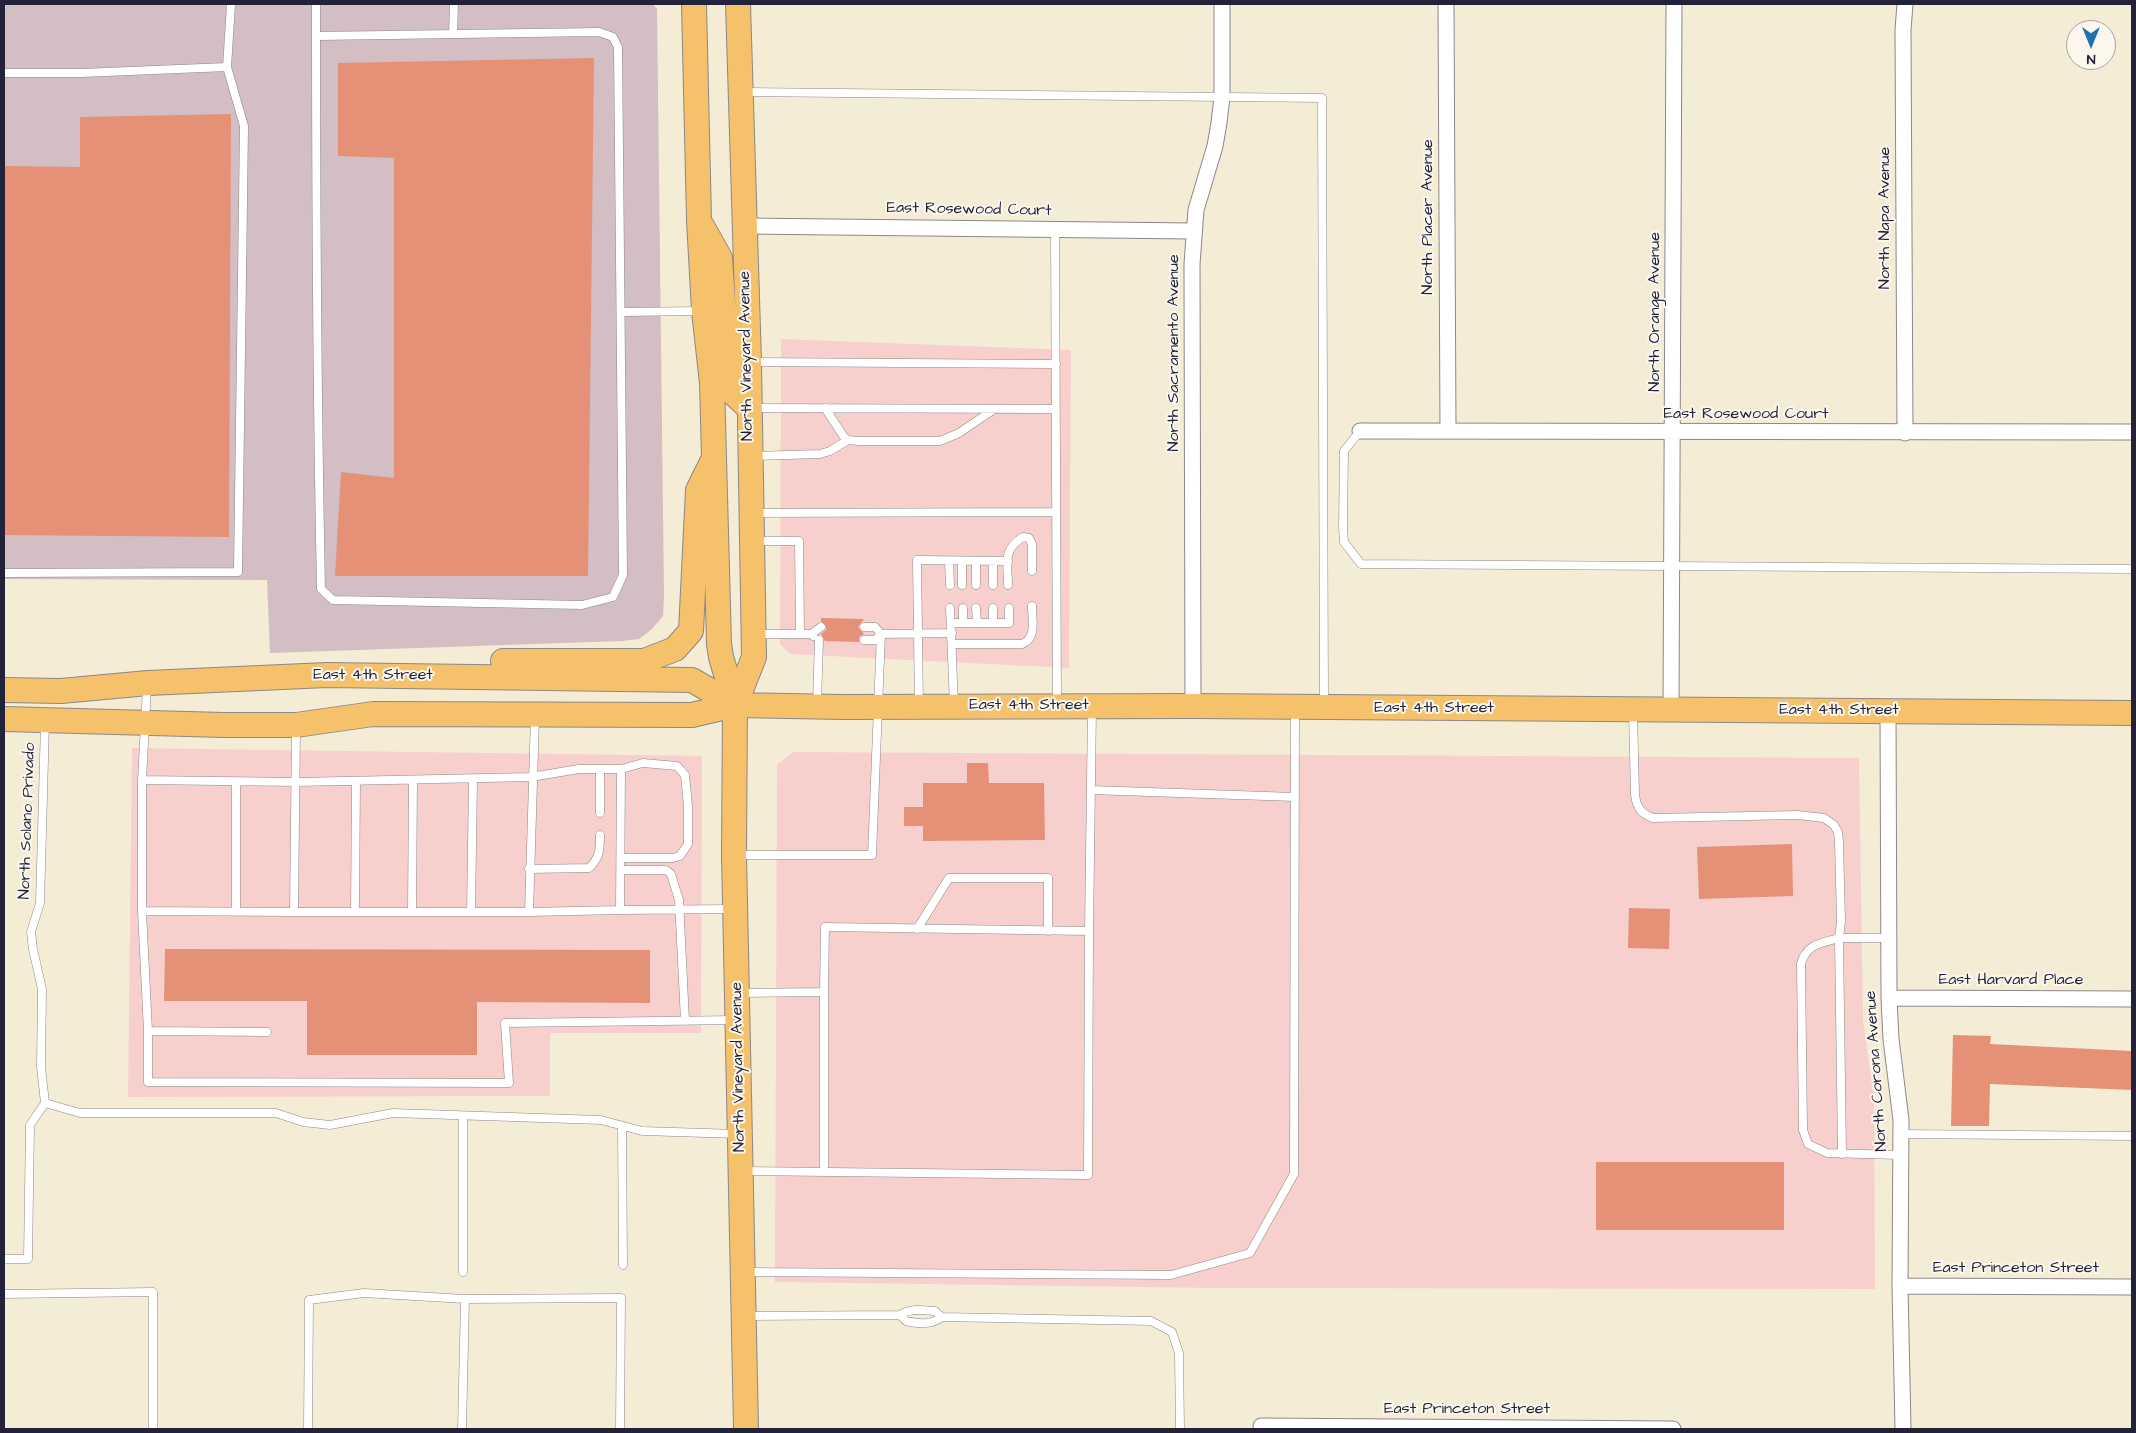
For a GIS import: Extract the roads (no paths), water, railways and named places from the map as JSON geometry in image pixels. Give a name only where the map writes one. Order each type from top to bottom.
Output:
[{"type":"main road","name":"North Vineyard Avenue","points":[[694,4],[699,220],[704,311],[712,383],[720,644],[721,657],[736,705],[734,855],[746,1429]]},
{"type":"main road","name":"North Vineyard Avenue","points":[[736,705],[754,657],[749,362],[738,4]]},
{"type":"main road","points":[[699,220],[720,258],[728,378],[734,394],[749,408]]},
{"type":"main road","points":[[356,675],[396,662],[644,661],[675,649],[691,631],[698,490],[714,458]]},
{"type":"main road","name":"East 4th Street","points":[[4,690],[60,690],[148,683],[356,675],[692,680],[736,705]]},
{"type":"main road","name":"East 4th Street","points":[[4,718],[224,725],[296,725],[373,714],[692,715],[736,705],[817,707],[1193,706],[2132,713]]},
{"type":"street","name":"North Sacramento Avenue","points":[[1193,706],[1193,231],[1196,210],[1215,146],[1222,97],[1222,4]]},
{"type":"street","name":"North Placer Avenue","points":[[1446,4],[1448,431]]},
{"type":"street","name":"North Orange Avenue","points":[[1671,710],[1674,4]]},
{"type":"street","name":"North Napa Avenue","points":[[1905,4],[1903,40],[1905,433]]},
{"type":"street","name":"East Rosewood Court","points":[[744,226],[1193,231]]},
{"type":"street","name":"East Rosewood Court","points":[[1360,431],[1673,433],[2132,432]]},
{"type":"street","name":"North Corona Avenue","points":[[1888,711],[1889,998],[1900,1134],[1900,1286],[1903,1429]]},
{"type":"street","name":"East Harvard Place","points":[[1889,998],[2132,999]]},
{"type":"street","name":"East Princeton Street","points":[[1900,1286],[2132,1287]]},
{"type":"street","name":"East Princeton Street","points":[[1261,1426],[1672,1429]]},
{"type":"lane","points":[[4,573],[238,572],[244,126],[227,68],[231,4]]},
{"type":"lane","points":[[316,4],[316,36],[320,589],[333,600],[582,604],[613,597],[623,575],[618,47],[613,37],[599,32],[316,36]]},
{"type":"lane","points":[[454,4],[454,34]]},
{"type":"lane","points":[[4,73],[81,73],[227,68]]},
{"type":"lane","points":[[741,92],[1322,98],[1324,708]]},
{"type":"lane","points":[[1055,229],[1057,707]]},
{"type":"lane","points":[[622,312],[704,311]]},
{"type":"lane","points":[[749,362],[1056,364]]},
{"type":"lane","points":[[749,408],[1056,409]]},
{"type":"lane","points":[[825,408],[848,440]]},
{"type":"lane","points":[[750,456],[820,454],[830,451],[848,440],[940,441],[958,433],[994,409]]},
{"type":"lane","points":[[1360,431],[1344,452],[1343,527],[1344,542],[1361,564],[2132,569]]},
{"type":"lane","points":[[751,513],[1056,512]]},
{"type":"lane","points":[[1008,585],[1008,550],[1012,544],[1023,537],[1029,538],[1032,544],[1032,571]]},
{"type":"lane","points":[[751,541],[799,541],[800,634]]},
{"type":"lane","points":[[919,707],[917,560],[1008,561]]},
{"type":"lane","points":[[949,561],[950,585]]},
{"type":"lane","points":[[962,561],[962,585]]},
{"type":"lane","points":[[976,561],[976,585]]},
{"type":"lane","points":[[993,561],[993,585]]},
{"type":"lane","points":[[952,644],[1022,644],[1029,641],[1032,636],[1032,606]]},
{"type":"lane","points":[[950,608],[954,707]]},
{"type":"lane","points":[[963,608],[963,623]]},
{"type":"lane","points":[[976,608],[977,622]]},
{"type":"lane","points":[[993,608],[993,623]]},
{"type":"lane","points":[[951,623],[1009,623],[1009,608]]},
{"type":"lane","points":[[811,634],[821,627]]},
{"type":"lane","points":[[734,855],[872,855],[876,707],[881,634],[876,627],[864,627]]},
{"type":"lane","points":[[864,640],[875,640],[881,634],[952,633]]},
{"type":"lane","points":[[753,634],[811,634],[820,640],[817,707]]},
{"type":"lane","points":[[148,683],[142,780],[142,911],[148,1031],[148,1082],[509,1083],[505,1023],[738,1020]]},
{"type":"lane","points":[[741,1171],[1088,1175],[1092,706]]},
{"type":"lane","points":[[743,1272],[1171,1275],[1250,1254],[1294,1174],[1295,708]]},
{"type":"lane","points":[[1633,710],[1635,796],[1641,813],[1653,818],[1798,815],[1824,818],[1834,825],[1838,832],[1841,921],[1839,938],[1842,1154]]},
{"type":"lane","points":[[529,912],[531,778],[535,715]]},
{"type":"lane","name":"North Solano Privado","points":[[44,1103],[41,1067],[42,989],[31,932],[40,903],[45,719]]},
{"type":"lane","points":[[294,912],[297,782],[296,725]]},
{"type":"lane","points":[[142,780],[297,782],[531,778],[579,769],[621,769],[643,763],[677,766],[685,775],[688,806],[688,844],[680,856],[673,858],[621,858]]},
{"type":"lane","points":[[600,769],[600,813]]},
{"type":"lane","points":[[620,910],[621,769]]},
{"type":"lane","points":[[471,912],[473,779]]},
{"type":"lane","points":[[412,912],[413,780]]},
{"type":"lane","points":[[355,912],[356,781]]},
{"type":"lane","points":[[236,782],[236,912]]},
{"type":"lane","points":[[1091,790],[1295,797]]},
{"type":"lane","points":[[529,869],[589,868],[597,861],[600,851],[600,834]]},
{"type":"lane","points":[[621,870],[666,870],[671,874],[677,889],[680,909],[685,1021]]},
{"type":"lane","points":[[917,929],[949,878],[1048,878],[1048,931]]},
{"type":"lane","points":[[142,911],[529,912],[680,909],[735,910]]},
{"type":"lane","points":[[824,1171],[825,928],[1089,931]]},
{"type":"lane","points":[[1889,938],[1839,938],[1813,945],[1807,950],[1800,964],[1803,1130],[1808,1144],[1827,1153],[1900,1155]]},
{"type":"lane","points":[[737,993],[824,992]]},
{"type":"lane","points":[[148,1031],[267,1032]]},
{"type":"lane","points":[[4,1259],[28,1258],[30,1125],[44,1103],[80,1113],[276,1113],[303,1122],[330,1125],[393,1113],[601,1120],[642,1131],[740,1134]]},
{"type":"lane","points":[[463,1116],[463,1272]]},
{"type":"lane","points":[[622,1126],[623,1266]]},
{"type":"lane","points":[[1900,1134],[2132,1136]]},
{"type":"lane","points":[[4,1294],[153,1292],[153,1429]]},
{"type":"lane","points":[[308,1429],[309,1300],[364,1293],[465,1299],[621,1298],[620,1429]]},
{"type":"lane","points":[[462,1429],[465,1299]]},
{"type":"lane","points":[[744,1316],[900,1315],[907,1311],[935,1311],[942,1317],[1151,1321],[1172,1332],[1179,1353],[1180,1429]]},
{"type":"lane","points":[[900,1315],[906,1321],[920,1323],[936,1322],[942,1317]]}]
